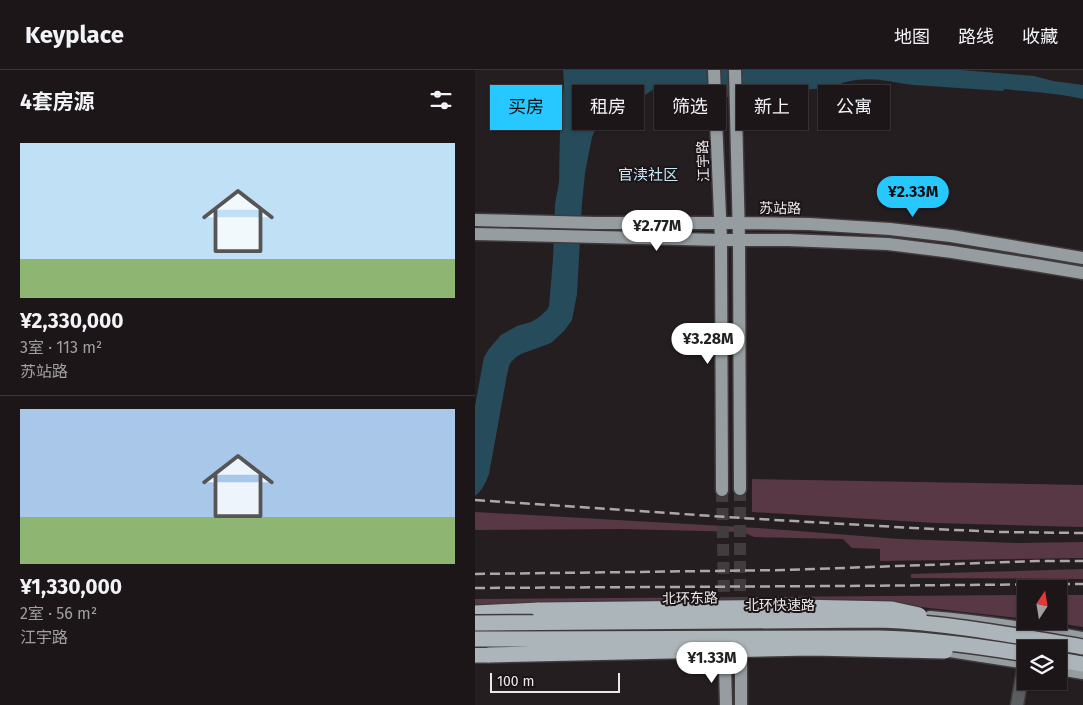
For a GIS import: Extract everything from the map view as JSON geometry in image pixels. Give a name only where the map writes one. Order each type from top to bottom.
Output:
[{"type":"highway","points":[[475,614],[539,610],[769,607],[892,609],[1006,634]]},
{"type":"highway","name":"北环快速路","points":[[475,622],[881,620],[913,622],[1006,634],[1083,647]]},
{"type":"highway","points":[[475,639],[879,638],[929,641],[1003,650],[1017,654]]},
{"type":"highway","points":[[480,653],[811,648],[1003,650]]},
{"type":"highway","points":[[1067,661],[1083,664]]},
{"type":"main road","name":"江宇路","points":[[714,70],[721,240],[722,490]]},
{"type":"main road","points":[[735,70],[739,240],[740,490]]},
{"type":"main road","name":"苏站路","points":[[475,220],[595,223],[738,222],[890,229],[1083,258]]},
{"type":"main road","points":[[475,234],[788,240],[888,244],[1008,260],[1083,273]]},
{"type":"main road","name":"北环东路","points":[[475,614],[881,612],[973,620],[1017,626]]},
{"type":"main road","name":"北环东路","points":[[1041,630],[1083,638]]},
{"type":"main road","points":[[946,650],[1017,655]]},
{"type":"main road","points":[[725,663],[726,705]]},
{"type":"main road","points":[[741,663],[741,705]]},
{"type":"main road","points":[[1067,670],[1083,673]]},
{"type":"street","points":[[1017,705],[1020,690]]},
{"type":"shaded area","points":[[752,479],[1083,485],[1083,527],[935,523],[752,512]]},
{"type":"shaded area","points":[[475,512],[758,528],[900,539],[1017,543],[1083,542],[1083,558],[880,561],[880,549],[852,548],[843,539],[754,537],[743,532],[623,529],[475,530]]},
{"type":"shaded area","points":[[1083,569],[1083,579],[911,578],[911,574]]},
{"type":"shaded area","points":[[1017,595],[1017,618],[903,605],[475,608],[475,599]]},
{"type":"shaded area","points":[[1067,595],[1083,595],[1083,627],[1067,624]]},
{"type":"water","points":[[563,70],[961,70],[1034,76],[1083,85],[1083,99],[1004,89],[1003,91],[914,85],[879,80],[853,81],[842,83],[842,85],[818,85],[818,89],[808,89],[808,85],[736,85],[736,96],[726,97],[726,85],[654,85],[654,89],[644,97],[644,85],[572,85],[572,130],[595,130],[592,137],[585,173],[577,294],[572,320],[564,331],[551,343],[521,354],[511,362],[489,474],[482,489],[475,496],[475,406],[484,357],[501,335],[538,318],[549,306],[555,204],[559,182],[560,130],[562,130]]},
{"type":"tunnel","points":[[740,489],[740,616]]},
{"type":"tunnel","points":[[722,490],[725,648]]},
{"type":"railway","points":[[475,500],[913,528],[1083,533]]},
{"type":"railway","points":[[475,574],[786,570],[1083,561]]},
{"type":"railway","points":[[475,588],[1083,584]]},
{"type":"district","name":"官渎社区","points":[[648,175]]}]
